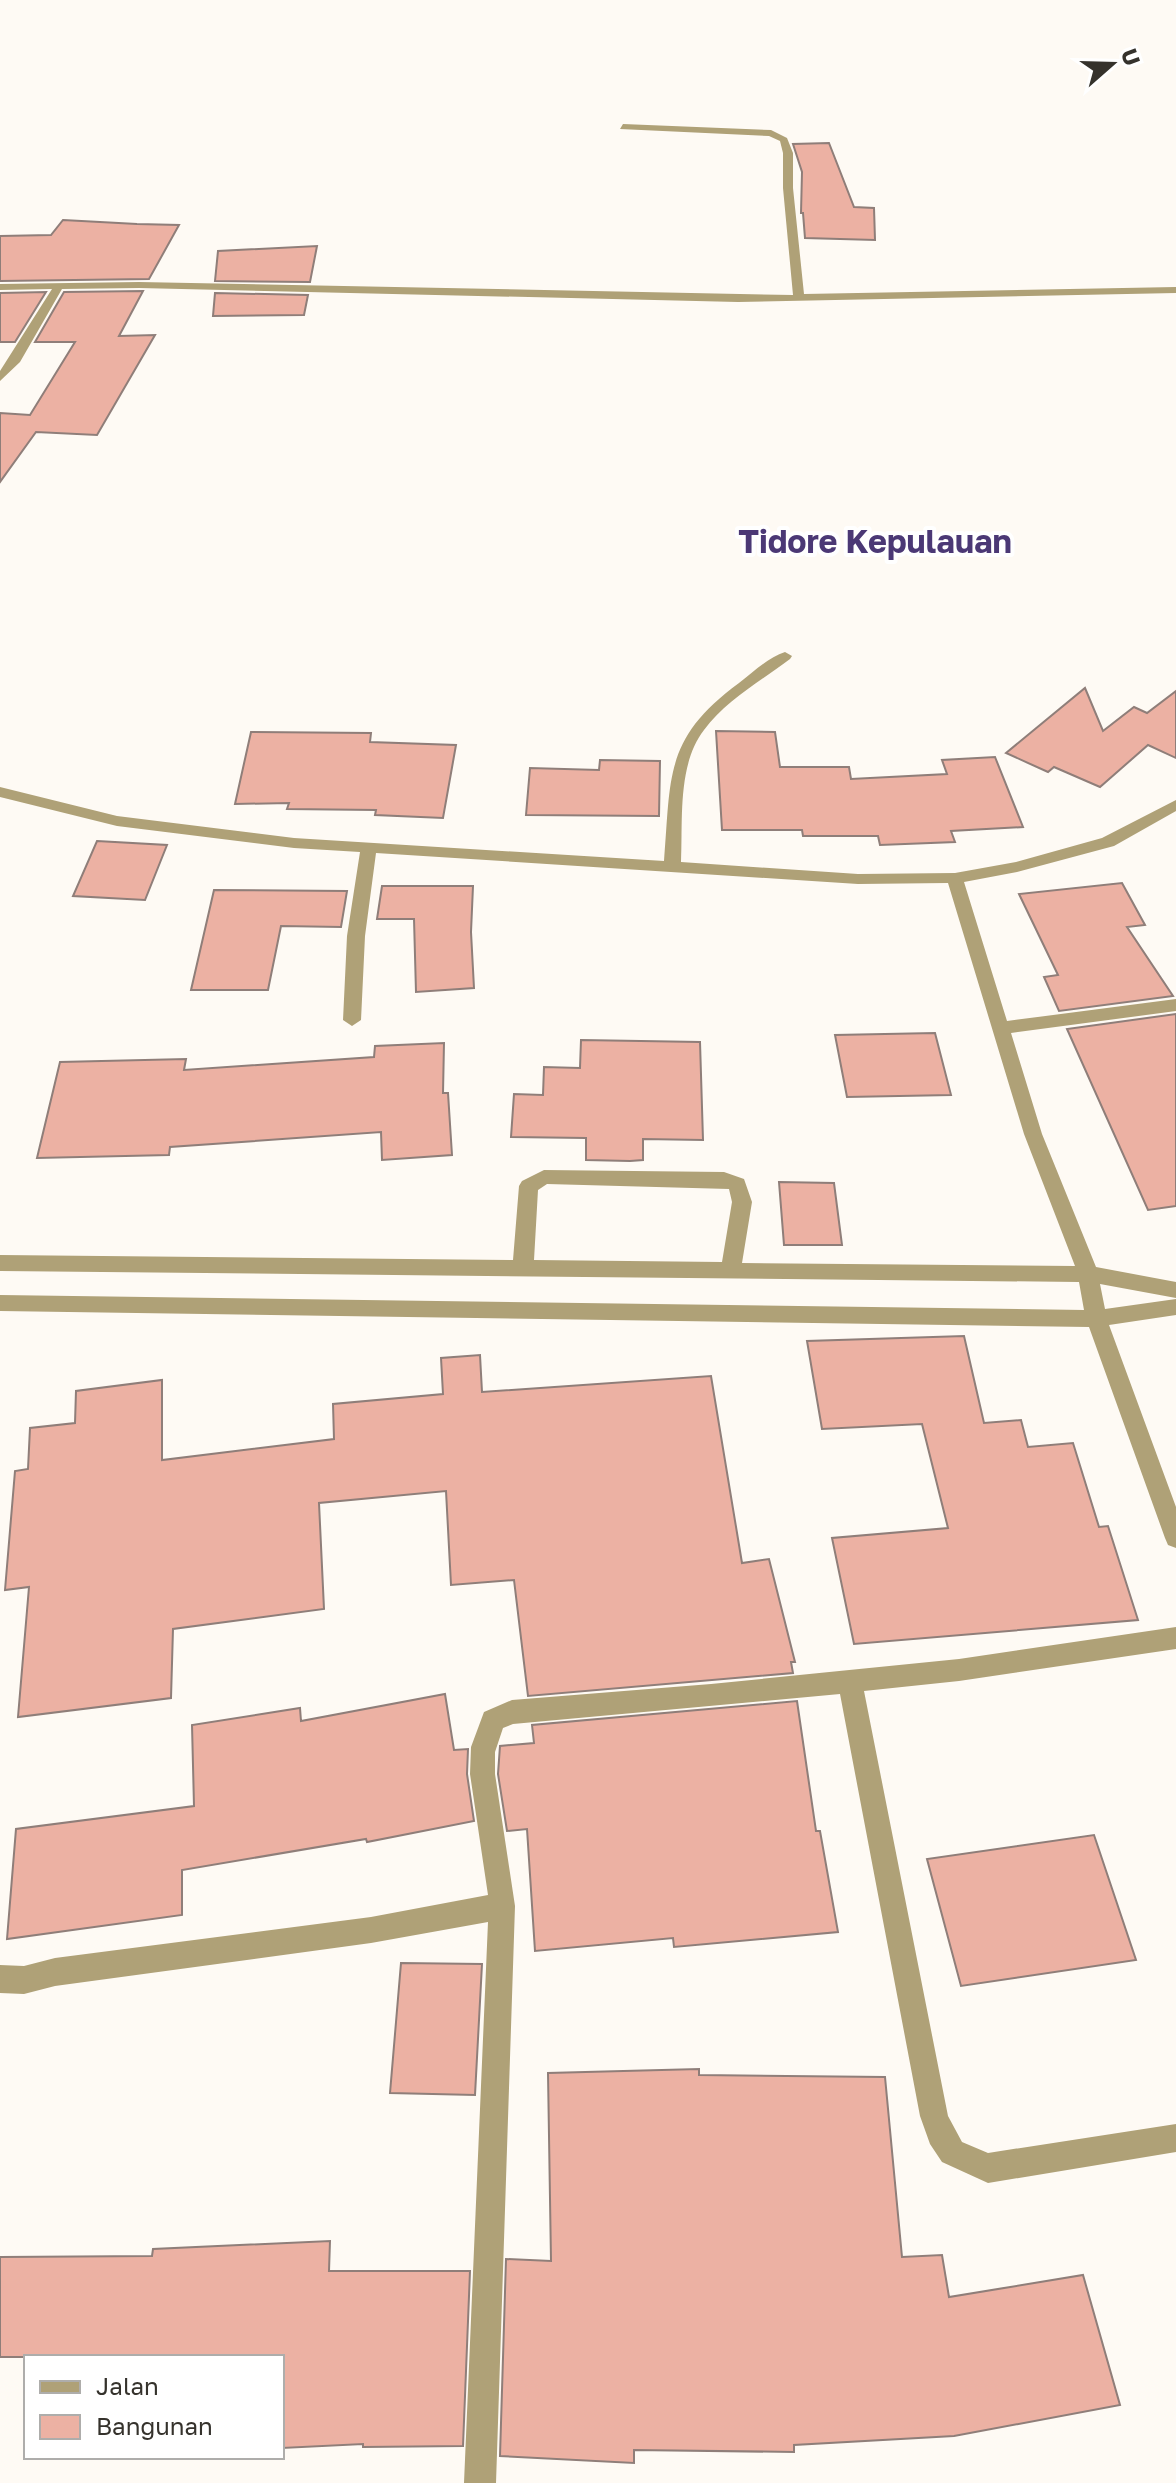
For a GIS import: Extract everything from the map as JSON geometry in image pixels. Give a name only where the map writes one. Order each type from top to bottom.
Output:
[{"type":"street","points":[[623,127],[771,133],[784,140],[788,153],[788,188],[799,298]]},
{"type":"street","points":[[0,378],[14,362],[59,286]]},
{"type":"street","points":[[0,287],[799,298],[1176,290]]},
{"type":"street","points":[[672,868],[681,770],[692,736],[713,712],[785,656]]},
{"type":"street","points":[[0,792],[117,821],[185,832],[858,879],[955,878],[1076,853],[1108,842],[1176,805]]},
{"type":"street","points":[[352,1020],[356,936],[369,847]]},
{"type":"street","points":[[955,878],[1033,1134],[1088,1274],[1096,1319],[1176,1538]]},
{"type":"street","points":[[1001,1028],[1176,1005]]},
{"type":"street","points":[[523,1268],[529,1186],[537,1180],[544,1177],[694,1178],[724,1179],[737,1184],[742,1202],[731,1270]]},
{"type":"street","points":[[0,1263],[1088,1274],[1176,1290]]},
{"type":"street","points":[[1,1308],[1096,1319],[1176,1307]]},
{"type":"street","points":[[480,2483],[502,1906],[481,1754],[493,1720],[512,1712],[542,1708],[959,1670],[1176,1638]]},
{"type":"street","points":[[850,1682],[934,2116],[940,2134],[952,2152],[988,2168],[1176,2138]]},
{"type":"street","points":[[0,1979],[24,1980],[55,1972],[371,1930],[502,1906]]},
{"type":"building","points":[[829,143],[854,207],[874,208],[875,240],[805,238],[801,213],[802,172],[793,144]]},
{"type":"building","points":[[63,220],[179,225],[149,279],[0,281],[0,236],[51,235]]},
{"type":"building","points":[[317,246],[310,282],[215,281],[218,251]]},
{"type":"building","points":[[143,291],[119,336],[155,335],[97,435],[36,432],[0,482],[0,413],[30,415],[75,342],[35,342],[64,292]]},
{"type":"building","points":[[46,292],[15,342],[0,342],[0,293]]},
{"type":"building","points":[[215,293],[308,295],[304,315],[213,316]]},
{"type":"building","points":[[1085,688],[1103,731],[1134,707],[1147,713],[1176,691],[1176,758],[1148,745],[1100,787],[1054,767],[1048,772],[1006,753]]},
{"type":"building","points":[[716,731],[775,732],[780,767],[849,767],[851,779],[947,774],[942,760],[995,757],[1023,827],[951,831],[955,842],[880,845],[878,836],[803,836],[802,830],[722,830]]},
{"type":"building","points":[[251,732],[371,733],[370,742],[456,745],[443,818],[375,815],[376,810],[287,809],[289,803],[235,804]]},
{"type":"building","points":[[600,760],[660,761],[659,816],[526,815],[530,768],[599,770]]},
{"type":"building","points":[[97,841],[167,845],[145,900],[73,896]]},
{"type":"building","points":[[1122,883],[1145,925],[1127,927],[1173,996],[1059,1011],[1044,977],[1058,975],[1019,894]]},
{"type":"building","points":[[382,886],[473,886],[471,932],[474,988],[416,992],[414,919],[377,919]]},
{"type":"building","points":[[214,890],[347,891],[341,927],[281,926],[268,990],[191,990]]},
{"type":"building","points":[[1176,1014],[1176,1206],[1148,1210],[1067,1029]]},
{"type":"building","points":[[935,1033],[951,1095],[847,1097],[835,1035]]},
{"type":"building","points":[[581,1040],[700,1042],[703,1140],[643,1139],[643,1160],[630,1161],[586,1160],[586,1138],[511,1137],[514,1094],[543,1095],[544,1067],[580,1068]]},
{"type":"building","points":[[444,1043],[443,1093],[448,1093],[452,1155],[382,1160],[381,1132],[170,1147],[169,1155],[37,1158],[60,1062],[186,1059],[184,1070],[374,1057],[375,1046]]},
{"type":"building","points":[[779,1182],[834,1183],[842,1245],[784,1245]]},
{"type":"building","points":[[964,1336],[984,1423],[1021,1420],[1028,1447],[1073,1443],[1099,1527],[1108,1526],[1138,1620],[854,1644],[832,1538],[948,1528],[922,1424],[822,1429],[807,1341]]},
{"type":"building","points":[[480,1355],[482,1392],[711,1376],[742,1563],[769,1559],[795,1662],[791,1662],[793,1673],[528,1696],[514,1580],[451,1585],[446,1491],[319,1503],[324,1609],[173,1629],[171,1698],[18,1717],[29,1587],[5,1590],[15,1471],[28,1469],[30,1428],[75,1423],[76,1391],[162,1380],[162,1460],[334,1439],[333,1404],[443,1394],[441,1358]]},
{"type":"building","points":[[445,1694],[454,1750],[468,1749],[467,1774],[474,1821],[367,1842],[366,1839],[182,1870],[182,1915],[7,1939],[16,1829],[194,1806],[192,1725],[300,1708],[301,1721]]},
{"type":"building","points":[[797,1701],[816,1831],[820,1831],[838,1932],[674,1947],[673,1938],[535,1951],[527,1829],[507,1831],[498,1774],[500,1746],[534,1743],[532,1725]]},
{"type":"building","points":[[1094,1835],[1136,1960],[961,1986],[927,1859]]},
{"type":"building","points":[[401,1963],[482,1964],[475,2095],[390,2093]]},
{"type":"building","points":[[699,2069],[699,2075],[885,2077],[902,2257],[942,2255],[949,2297],[1083,2275],[1120,2405],[954,2436],[794,2445],[794,2452],[634,2450],[634,2463],[500,2456],[506,2259],[551,2261],[548,2073]]},
{"type":"building","points":[[330,2241],[329,2271],[470,2271],[463,2446],[363,2447],[363,2444],[284,2448],[284,2355],[0,2357],[0,2257],[152,2256],[153,2249]]},
{"type":"district","name":"Tidore Kepulauan","points":[[875,541]]}]
